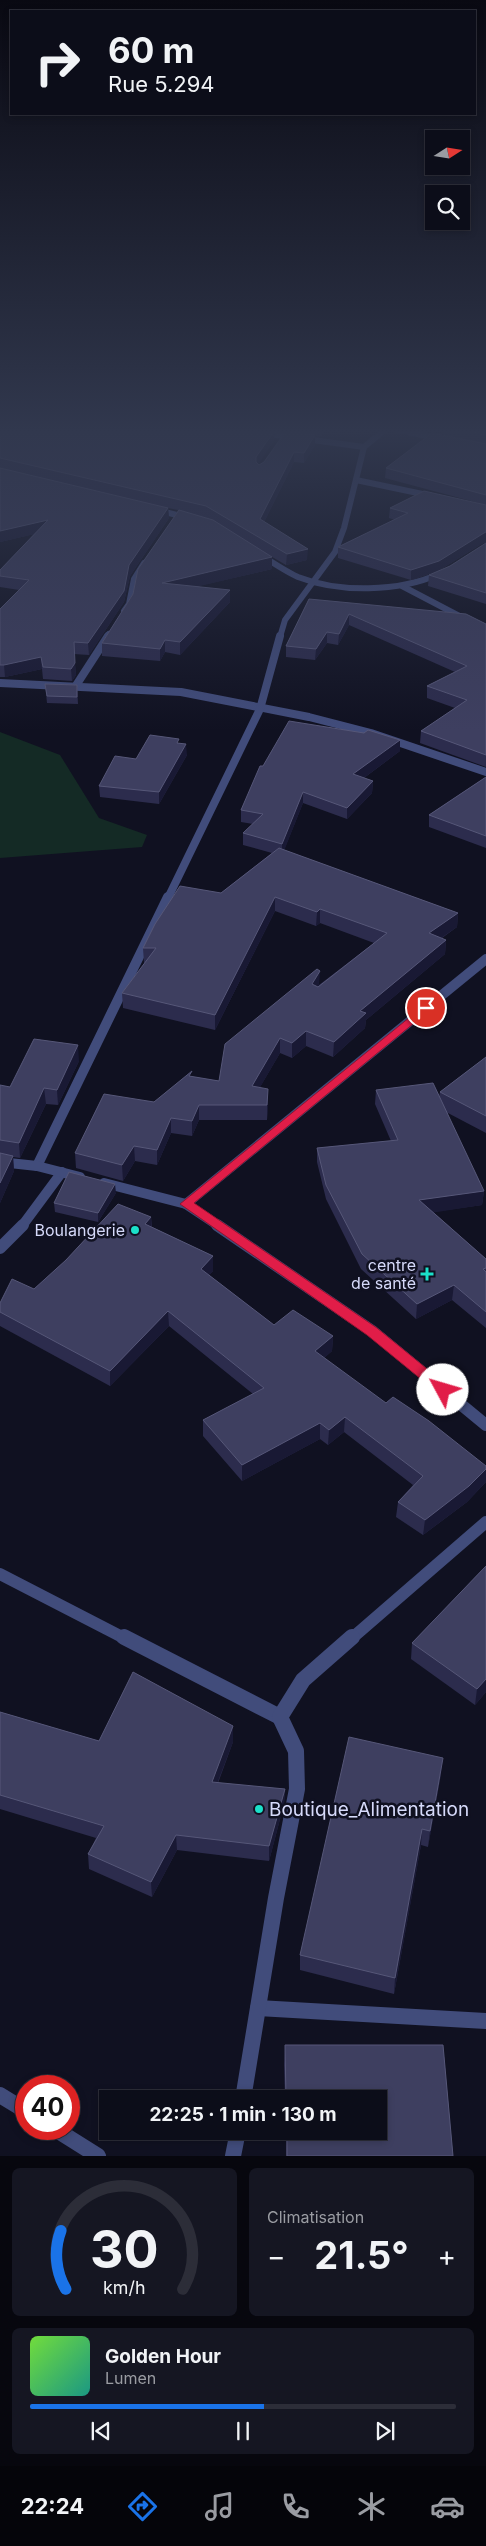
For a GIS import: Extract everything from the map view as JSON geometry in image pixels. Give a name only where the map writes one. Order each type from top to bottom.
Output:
[{"type":"street","points":[[37,1166],[260,708],[286,620],[312,581],[335,552],[343,530]]},
{"type":"street","points":[[256,552],[289,573],[312,581],[370,587],[402,586],[428,581],[444,571]]},
{"type":"street","points":[[118,620],[129,604],[134,579],[150,555]]},
{"type":"street","points":[[402,586],[486,630]]},
{"type":"street","points":[[75,687],[113,629]]},
{"type":"street","points":[[0,683],[181,692],[310,717],[371,733],[444,756],[486,772]]},
{"type":"street","points":[[186,1204],[486,959]]},
{"type":"street","points":[[0,1162],[37,1166],[186,1204],[372,1331],[486,1425]]},
{"type":"street","points":[[0,1248],[19,1231],[62,1172]]},
{"type":"street","points":[[280,1717],[303,1680],[486,1522]]},
{"type":"street","points":[[0,1574],[280,1717],[296,1751],[297,1789],[276,1898],[244,2090]]},
{"type":"street","points":[[258,2008],[486,2021]]},
{"type":"street","points":[[0,2095],[15,2104]]},
{"type":"street","points":[[73,2140],[98,2156]]},
{"type":"street","points":[[233,2156],[236,2140]]},
{"type":"green space","points":[[0,732],[60,755],[99,818],[147,835],[142,847],[0,858]]},
{"type":"building","points":[[39,530],[153,530],[129,565],[124,591],[88,643],[74,642],[75,663],[71,669],[43,667],[41,657],[0,665],[0,609],[29,580],[0,576],[0,570]]},
{"type":"building","points":[[165,530],[228,530],[272,557],[162,583],[230,590],[180,642],[165,640],[160,649],[102,643],[133,594],[138,569]]},
{"type":"building","points":[[246,530],[277,530],[308,549],[287,554]]},
{"type":"building","points":[[374,530],[486,530],[486,532],[439,561],[411,570],[338,547]]},
{"type":"building","points":[[486,543],[486,593],[429,575],[450,566]]},
{"type":"building","points":[[309,599],[466,614],[486,624],[486,755],[421,731],[467,700],[427,686],[467,666],[349,614],[339,634],[327,632],[316,649],[286,646]]},
{"type":"building","points":[[45,684],[77,685],[77,697],[47,696]]},
{"type":"building","points":[[289,721],[364,733],[368,730],[400,740],[353,774],[373,781],[347,808],[303,792],[282,844],[243,833],[263,814],[241,810],[260,766],[263,766]]},
{"type":"building","points":[[150,735],[179,739],[177,743],[186,744],[159,792],[99,786],[115,756],[136,759]]},
{"type":"building","points":[[486,777],[486,836],[429,815]]},
{"type":"building","points":[[279,848],[458,913],[429,933],[446,940],[360,1011],[366,1013],[334,1042],[306,1031],[292,1043],[280,1038],[252,1086],[268,1089],[267,1105],[199,1105],[192,1121],[171,1118],[157,1150],[134,1146],[122,1165],[75,1153],[104,1094],[154,1102],[192,1071],[189,1076],[219,1081],[225,1044],[317,969],[320,971],[312,984],[318,987],[387,933],[320,909],[317,912],[275,897],[215,1015],[122,993],[156,948],[143,948],[155,924],[180,886],[221,893]]},
{"type":"building","points":[[34,1039],[78,1045],[57,1090],[44,1088],[19,1143],[0,1140],[0,1085],[10,1087]]},
{"type":"building","points":[[486,1057],[486,1116],[440,1092]]},
{"type":"building","points":[[433,1083],[484,1191],[419,1200],[486,1259],[486,1268],[483,1269],[486,1272],[486,1312],[454,1285],[417,1304],[362,1254],[326,1185],[317,1148],[398,1140],[376,1090]]},
{"type":"building","points":[[0,1153],[13,1156],[0,1183]]},
{"type":"building","points":[[69,1172],[115,1184],[98,1213],[54,1203]]},
{"type":"building","points":[[118,1204],[151,1217],[145,1224],[213,1256],[201,1269],[274,1325],[293,1310],[333,1336],[315,1351],[386,1403],[393,1397],[429,1421],[486,1466],[486,1469],[469,1486],[425,1520],[398,1502],[423,1476],[345,1417],[329,1430],[320,1423],[242,1465],[203,1420],[264,1388],[168,1311],[110,1371],[0,1312],[0,1303],[12,1279],[34,1289],[66,1260]]},
{"type":"building","points":[[486,1566],[486,1679],[477,1689],[412,1643]]},
{"type":"building","points":[[133,1672],[233,1726],[212,1782],[285,1789],[269,1846],[176,1835],[151,1882],[88,1854],[104,1826],[0,1795],[0,1712],[99,1741]]},
{"type":"building","points":[[349,1737],[443,1758],[430,1831],[422,1829],[395,1978],[300,1955]]},
{"type":"building","points":[[285,2045],[443,2045],[453,2156],[287,2156],[287,2140],[387,2140],[387,2090],[286,2090]]},
{"type":"place","name":"Boulangerie","points":[[135,1230]]},
{"type":"place","name":"centre de santé","points":[[427,1274]]},
{"type":"place","name":"Boutique_Alimentation","points":[[259,1809]]},
{"type":"route","points":[[426,1008],[186,1204],[372,1331],[443,1390]]}]
